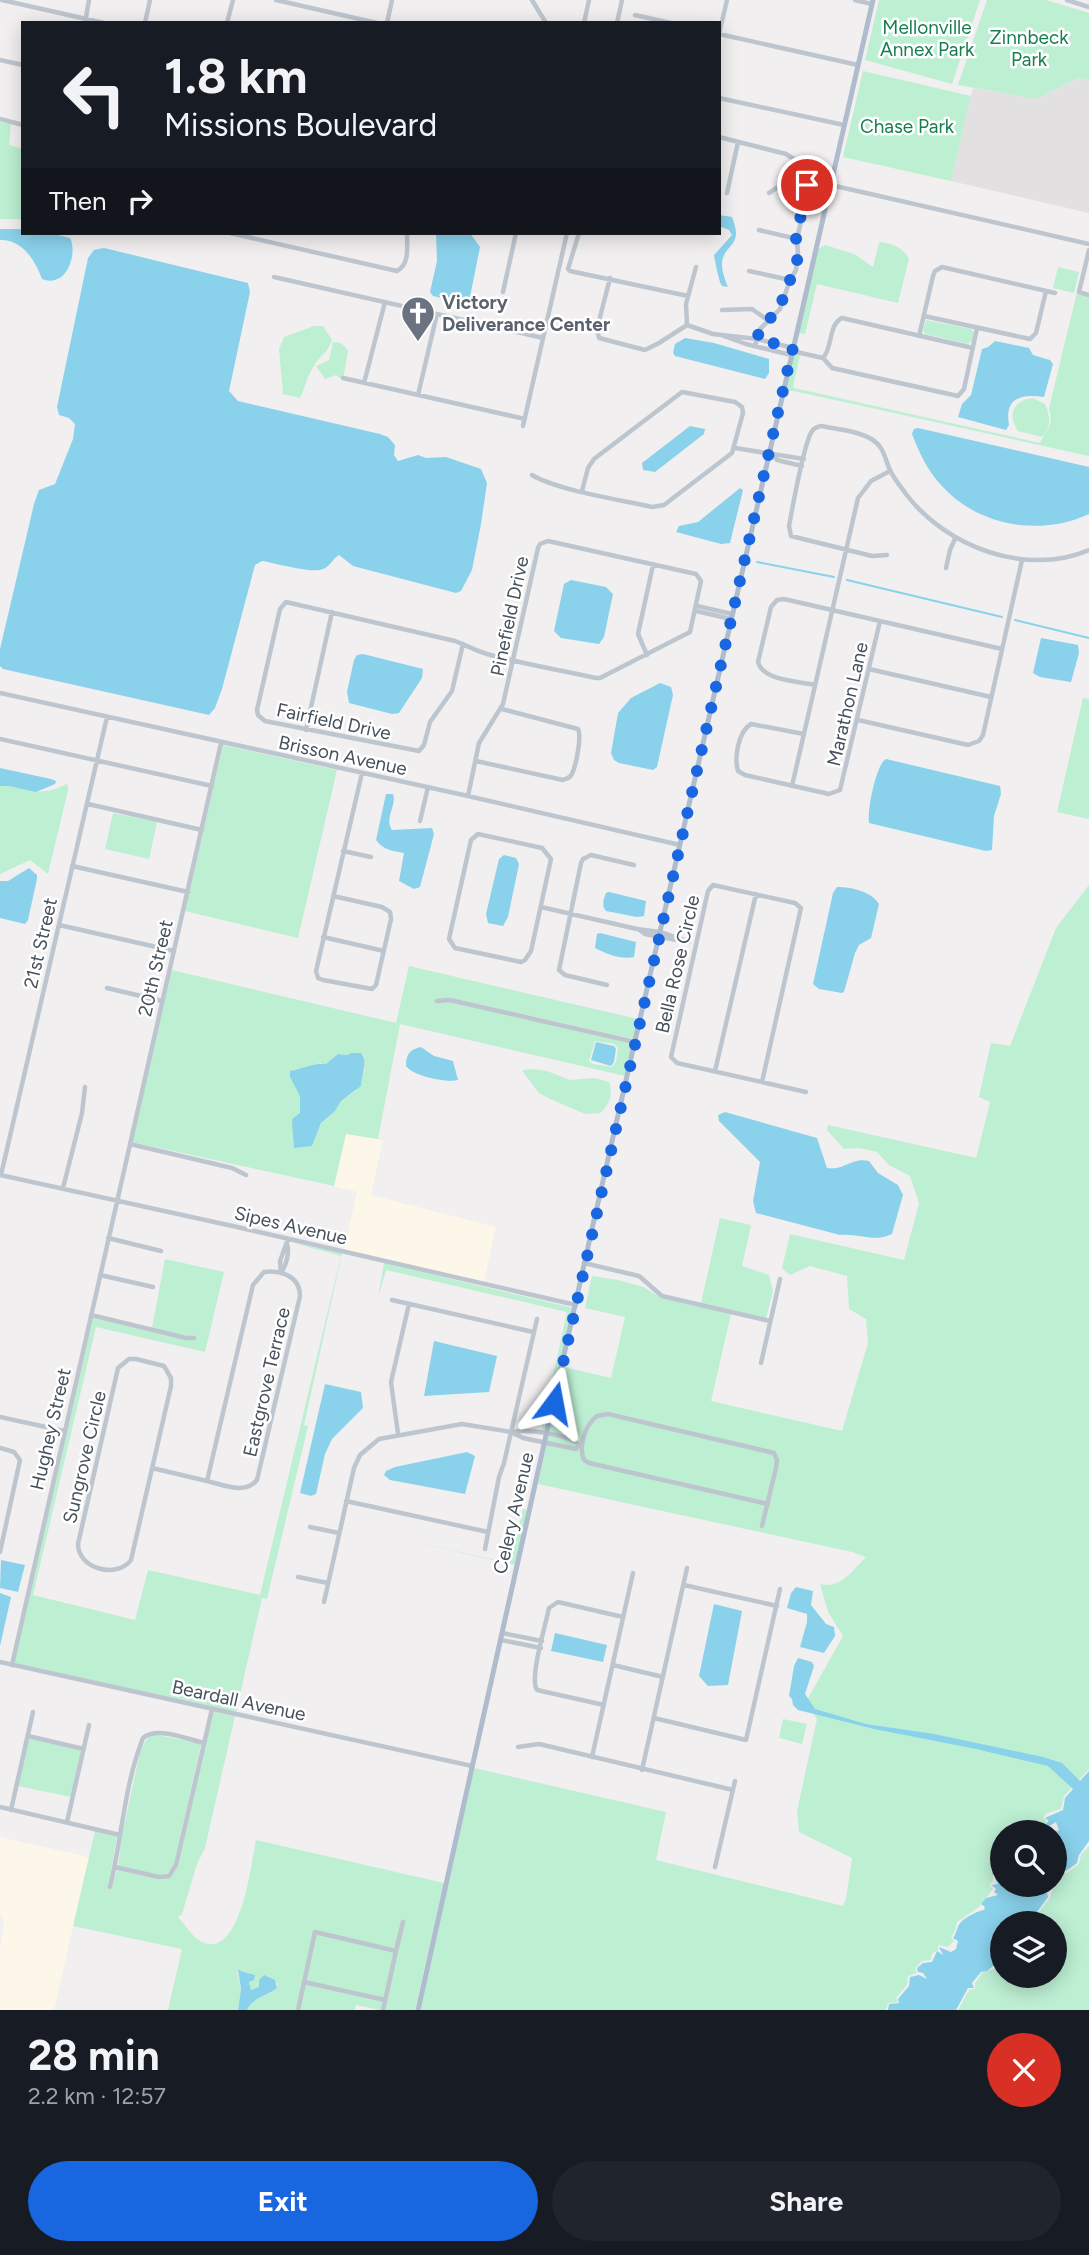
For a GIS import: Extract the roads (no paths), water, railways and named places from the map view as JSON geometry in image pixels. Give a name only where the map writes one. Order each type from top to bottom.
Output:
[{"type":"main road","name":"Celery Avenue","points":[[418,2010],[584,1263],[771,455],[792,351],[872,2]]},
{"type":"street","points":[[2,0],[86,21],[89,0]]},
{"type":"street","points":[[145,21],[150,0]]},
{"type":"street","points":[[228,21],[233,0]]},
{"type":"street","points":[[276,0],[368,21]]},
{"type":"street","points":[[307,0],[312,8]]},
{"type":"street","points":[[387,21],[392,0]]},
{"type":"street","points":[[530,0],[545,21]]},
{"type":"street","points":[[584,21],[589,0]]},
{"type":"street","points":[[617,21],[622,0]]},
{"type":"street","points":[[721,26],[727,0]]},
{"type":"street","points":[[855,0],[872,2]]},
{"type":"street","points":[[1067,0],[1089,7]]},
{"type":"street","points":[[635,15],[662,21]]},
{"type":"street","points":[[721,34],[858,65]]},
{"type":"street","points":[[0,60],[21,65]]},
{"type":"street","points":[[721,97],[844,125]]},
{"type":"street","points":[[0,120],[21,125]]},
{"type":"street","points":[[721,138],[786,154],[800,163],[807,178],[807,195],[796,239],[796,270],[779,309],[760,329],[755,346]]},
{"type":"street","points":[[727,193],[738,142]]},
{"type":"street","points":[[769,193],[804,170]]},
{"type":"street","points":[[830,185],[1089,244]]},
{"type":"street","points":[[759,230],[796,239]]},
{"type":"street","points":[[239,235],[397,271],[405,264],[407,235]]},
{"type":"street","points":[[503,292],[516,235]]},
{"type":"street","points":[[523,426],[567,235]]},
{"type":"street","points":[[578,235],[568,269],[688,296]]},
{"type":"street","points":[[1089,250],[1079,292],[1089,295]]},
{"type":"street","points":[[687,325],[688,296],[695,267]]},
{"type":"street","points":[[919,335],[933,276],[935,271],[942,267],[1055,293]]},
{"type":"street","points":[[749,271],[790,280]]},
{"type":"street","points":[[274,277],[544,338]]},
{"type":"street","points":[[610,278],[597,329],[599,338],[645,350],[687,325]]},
{"type":"street","points":[[924,316],[1024,339],[1034,337],[1046,291]]},
{"type":"street","points":[[365,383],[385,302]]},
{"type":"street","points":[[722,310],[752,309],[769,321]]},
{"type":"street","points":[[418,395],[437,314]]},
{"type":"street","points":[[823,358],[828,352],[836,321],[842,318],[973,348]]},
{"type":"street","points":[[687,325],[755,346],[823,358],[832,368],[958,396],[964,389],[977,328]]},
{"type":"street","points":[[720,335],[757,339],[792,351]]},
{"type":"street","points":[[343,379],[525,419]]},
{"type":"street","points":[[533,475],[544,482],[582,491],[647,505],[660,506],[670,502],[729,457],[735,448],[743,411],[741,406],[735,402],[683,391],[594,459],[588,468],[582,491]]},
{"type":"street","points":[[887,555],[872,556],[845,551],[792,536],[789,526],[802,466],[811,432],[821,426],[872,439],[884,453],[891,471],[919,510],[955,538],[985,551],[1022,559],[1053,558],[1089,550]]},
{"type":"street","points":[[735,448],[804,459]]},
{"type":"street","points":[[771,455],[777,460],[802,466]]},
{"type":"street","points":[[792,786],[858,498],[871,481],[891,471]]},
{"type":"street","points":[[946,568],[955,538]]},
{"type":"street","name":"Pinefield Drive","points":[[468,796],[481,740],[502,709],[540,544],[548,541],[700,577],[696,608]]},
{"type":"street","points":[[858,720],[974,745],[983,736],[1022,559]]},
{"type":"street","points":[[647,655],[638,634],[653,565]]},
{"type":"street","points":[[815,685],[768,675],[763,672],[758,662],[771,607],[777,600],[1002,649]]},
{"type":"street","name":"Fairfield Drive","points":[[463,644],[452,691],[430,722],[424,745],[419,751],[306,730],[265,721],[258,716],[257,710],[280,609],[286,602],[463,644],[483,653],[600,678],[690,632],[696,608]]},
{"type":"street","points":[[696,608],[732,616]]},
{"type":"street","points":[[306,730],[332,612]]},
{"type":"street","name":"Marathon Lane","points":[[804,734],[751,724],[743,731],[736,760],[738,771],[745,775],[829,794],[840,790],[880,621]]},
{"type":"street","points":[[869,669],[992,697]]},
{"type":"street","name":"Brisson Avenue","points":[[0,693],[680,845]]},
{"type":"street","points":[[476,761],[563,779],[572,774],[580,736],[578,729],[502,709]]},
{"type":"street","name":"21st Street","points":[[1,1175],[107,717]]},
{"type":"street","points":[[0,739],[212,786]]},
{"type":"street","name":"20th Street","points":[[117,1199],[221,743]]},
{"type":"street","points":[[333,896],[382,907],[390,912],[391,919],[376,985],[372,989],[318,978],[316,971],[323,937],[362,773]]},
{"type":"street","points":[[420,821],[428,787]]},
{"type":"street","points":[[88,804],[202,830]]},
{"type":"street","points":[[482,834],[546,851],[551,864],[541,907],[531,951],[525,960],[517,962],[452,947],[449,939],[473,837],[482,834]]},
{"type":"street","points":[[343,851],[371,857]]},
{"type":"street","points":[[607,985],[565,975],[559,970],[569,914],[583,859],[591,855],[634,866]]},
{"type":"street","points":[[72,866],[188,892]]},
{"type":"street","name":"Bella Rose Circle","points":[[762,1082],[801,908],[795,903],[718,885],[710,887],[671,1057],[677,1063],[762,1082],[806,1091]]},
{"type":"street","points":[[715,1071],[756,894]]},
{"type":"street","points":[[541,907],[696,943]]},
{"type":"street","points":[[58,925],[174,951]]},
{"type":"street","points":[[323,937],[384,950]]},
{"type":"street","points":[[107,988],[162,1001]]},
{"type":"street","points":[[437,1001],[450,1000],[635,1042]]},
{"type":"street","points":[[63,1188],[80,1122],[85,1087]]},
{"type":"street","points":[[130,1144],[232,1168],[246,1175]]},
{"type":"street","name":"Sipes Avenue","points":[[1,1175],[117,1199],[288,1241],[576,1305]]},
{"type":"street","name":"Hughey Street","points":[[12,1665],[117,1199]]},
{"type":"street","points":[[108,1238],[161,1251]]},
{"type":"street","points":[[281,1273],[279,1267],[288,1241]]},
{"type":"street","points":[[584,1263],[639,1276],[662,1296],[770,1321]]},
{"type":"street","name":"Eastgrove Terrace","points":[[152,1468],[207,1481],[244,1488],[257,1480],[300,1296],[296,1280],[281,1273],[264,1272],[253,1285],[207,1481]]},
{"type":"street","points":[[100,1275],[153,1287]]},
{"type":"street","points":[[761,1363],[780,1279]]},
{"type":"street","points":[[392,1300],[533,1332]]},
{"type":"street","points":[[398,1434],[391,1382],[410,1304]]},
{"type":"street","points":[[91,1315],[194,1338]]},
{"type":"street","points":[[485,1549],[499,1477],[537,1319]]},
{"type":"street","name":"Sungrove Circle","points":[[129,1359],[164,1366],[171,1378],[152,1468],[131,1560],[127,1566],[114,1570],[88,1564],[78,1552],[78,1544],[118,1368],[129,1359]]},
{"type":"street","points":[[324,1602],[346,1501],[360,1455],[379,1439],[398,1434],[463,1424],[511,1432],[545,1444],[576,1449],[580,1446],[592,1419],[608,1414],[774,1453],[776,1468],[762,1526]]},
{"type":"street","points":[[0,1417],[64,1431]]},
{"type":"street","points":[[511,1432],[524,1430],[576,1441],[582,1457],[589,1463],[768,1504]]},
{"type":"street","points":[[565,1447],[566,1439]]},
{"type":"street","points":[[0,1448],[14,1452],[20,1460],[0,1552]]},
{"type":"street","points":[[346,1501],[488,1532]]},
{"type":"street","points":[[310,1527],[339,1533]]},
{"type":"street","points":[[642,1770],[687,1568]]},
{"type":"street","points":[[592,1757],[633,1573]]},
{"type":"street","points":[[298,1577],[328,1584]]},
{"type":"street","points":[[684,1585],[777,1606]]},
{"type":"street","points":[[654,1718],[746,1740],[780,1589]]},
{"type":"street","points":[[604,1705],[537,1690],[533,1683],[549,1608],[558,1602],[623,1617]]},
{"type":"street","points":[[501,1636],[542,1641]]},
{"type":"street","points":[[501,1636],[541,1648]]},
{"type":"street","points":[[521,1644],[523,1637]]},
{"type":"street","name":"Beardall Avenue","points":[[0,1662],[472,1766]]},
{"type":"street","points":[[612,1665],[663,1677]]},
{"type":"street","points":[[115,1867],[159,1877],[169,1876],[176,1865],[212,1709]]},
{"type":"street","points":[[10,1810],[33,1712]]},
{"type":"street","points":[[67,1822],[89,1725]]},
{"type":"street","points":[[110,1887],[143,1738],[148,1734],[158,1733],[204,1743]]},
{"type":"street","points":[[28,1736],[84,1749]]},
{"type":"street","points":[[518,1747],[538,1744],[733,1790]]},
{"type":"street","points":[[715,1867],[735,1781]]},
{"type":"street","points":[[0,1807],[120,1835]]},
{"type":"street","points":[[383,2010],[403,1922]]},
{"type":"street","points":[[298,2010],[315,1933],[396,1951]]},
{"type":"street","points":[[304,1982],[385,2000]]},
{"type":"water","points":[[721,215],[732,217],[736,235],[723,258],[723,274],[728,287],[721,284],[714,255],[732,235],[729,230],[721,227]]},
{"type":"water","points":[[0,229],[21,229],[21,235],[58,235],[70,238],[73,252],[64,274],[51,281],[42,279],[36,265],[21,247],[0,240]]},
{"type":"water","points":[[436,235],[471,235],[480,247],[469,302],[433,296],[430,292],[437,261]]},
{"type":"water","points":[[104,248],[248,283],[250,292],[229,391],[238,401],[388,437],[395,445],[394,455],[398,461],[418,455],[426,458],[446,457],[481,469],[487,483],[481,524],[472,570],[461,591],[456,593],[353,566],[339,555],[326,568],[318,570],[262,561],[255,565],[222,689],[215,708],[209,715],[3,669],[0,666],[0,649],[34,504],[39,490],[55,484],[73,439],[75,424],[69,418],[59,415],[57,407],[88,258],[94,250]]},
{"type":"water","points":[[685,338],[714,343],[769,359],[769,373],[765,379],[675,356],[675,344]]},
{"type":"water","points":[[995,341],[1029,348],[1033,355],[1050,360],[1053,364],[1044,397],[1016,399],[1009,408],[1009,425],[1006,430],[958,417],[962,404],[971,395],[982,349]]},
{"type":"water","points":[[690,426],[705,429],[704,434],[655,472],[643,470],[642,463]]},
{"type":"water","points":[[914,429],[1089,467],[1089,514],[1070,521],[1030,526],[1010,524],[972,510],[956,499],[932,473],[912,434]]},
{"type":"water","points":[[740,488],[743,490],[730,543],[721,544],[676,532],[679,526],[698,522]]},
{"type":"water","points":[[571,580],[606,587],[613,594],[604,637],[599,644],[561,638],[554,631],[564,584]]},
{"type":"water","points":[[1041,638],[1078,645],[1079,653],[1071,682],[1040,677],[1033,673]]},
{"type":"water","points":[[363,654],[423,669],[422,678],[399,713],[392,714],[349,703],[347,692],[354,660],[357,655]]},
{"type":"water","points":[[660,683],[671,687],[673,695],[657,767],[653,770],[619,763],[611,753],[618,713],[631,698]]},
{"type":"water","points":[[886,759],[1000,786],[1001,794],[994,816],[992,850],[986,851],[869,823],[873,788],[879,769]]},
{"type":"water","points":[[0,768],[56,781],[55,784],[36,792],[0,786]]},
{"type":"water","points":[[386,794],[393,794],[394,798],[389,821],[392,830],[432,828],[434,834],[420,887],[414,889],[399,881],[404,853],[385,848],[376,840]]},
{"type":"water","points":[[504,855],[516,858],[519,864],[508,917],[503,926],[488,923],[486,914],[499,859]]},
{"type":"water","points":[[29,868],[37,875],[37,879],[28,920],[25,924],[0,918],[0,881],[8,881]]},
{"type":"water","points":[[837,887],[860,891],[879,904],[871,938],[859,945],[842,993],[819,989],[813,984],[833,893]]},
{"type":"water","points":[[609,892],[646,901],[644,916],[606,911],[603,902]]},
{"type":"water","points":[[597,934],[636,942],[634,957],[614,956],[595,948]]},
{"type":"water","points":[[596,1042],[614,1046],[616,1049],[611,1066],[591,1060]]},
{"type":"water","points":[[421,1047],[434,1056],[453,1061],[458,1080],[430,1078],[410,1070],[406,1066],[408,1055]]},
{"type":"water","points":[[361,1053],[363,1057],[365,1065],[361,1086],[341,1101],[335,1111],[321,1123],[312,1146],[294,1148],[292,1122],[300,1113],[300,1096],[290,1077],[290,1071],[326,1064],[338,1054]]},
{"type":"water","points":[[725,1112],[817,1138],[827,1168],[869,1161],[878,1173],[898,1185],[903,1195],[892,1234],[879,1238],[840,1235],[756,1213],[753,1201],[760,1162],[719,1121],[718,1115]]},
{"type":"water","points":[[434,1341],[497,1356],[489,1392],[424,1396]]},
{"type":"water","points":[[325,1384],[361,1392],[363,1408],[332,1439],[325,1454],[316,1494],[311,1496],[300,1493]]},
{"type":"water","points":[[467,1452],[475,1456],[465,1494],[390,1480],[384,1475],[395,1467]]},
{"type":"water","points":[[1,1560],[25,1565],[18,1592],[0,1588]]},
{"type":"water","points":[[796,1587],[813,1591],[811,1605],[826,1624],[834,1627],[835,1636],[824,1653],[800,1647],[807,1614],[787,1608],[791,1593]]},
{"type":"water","points":[[0,1593],[11,1597],[0,1646]]},
{"type":"water","points":[[714,1604],[742,1611],[728,1685],[708,1686],[699,1676]]},
{"type":"water","points":[[555,1633],[607,1645],[603,1662],[551,1651]]},
{"type":"water","points":[[798,1658],[812,1662],[814,1666],[805,1694],[815,1709],[866,1724],[934,1734],[1043,1757],[1062,1763],[1080,1781],[1089,1771],[1089,1841],[1077,1863],[1067,1870],[1067,1820],[1045,1818],[1063,1810],[1065,1798],[1073,1789],[1048,1766],[798,1710],[789,1696]]},
{"type":"water","points":[[1048,1897],[1038,1911],[990,1911],[990,1969],[981,1972],[972,1983],[974,1988],[968,1988],[956,2010],[888,2010],[889,2004],[899,2003],[898,1999],[909,1986],[910,1977],[919,1975],[927,1979],[917,1968],[923,1963],[932,1962],[937,1951],[943,1955],[939,1947],[951,1952],[956,1949],[958,1941],[953,1938],[960,1923],[984,1910],[985,1907],[981,1904],[986,1898]]},
{"type":"water","points":[[238,1970],[255,1975],[254,1980],[249,1982],[251,1990],[259,1987],[259,1980],[264,1975],[275,1980],[277,1988],[256,2000],[247,2010],[238,2010],[241,1989]]},
{"type":"waterway","points":[[757,562],[834,577]]},
{"type":"waterway","points":[[847,580],[1002,617]]},
{"type":"waterway","points":[[1015,620],[1089,638]]},
{"type":"place","name":"Victory Deliverance Center","points":[[418,343]]},
{"type":"park label","name":"Mellonville Annex Park","points":[[927,38]]},
{"type":"park label","name":"Zinnbeck Park","points":[[1029,48]]},
{"type":"park label","name":"Chase Park","points":[[907,126]]}]
